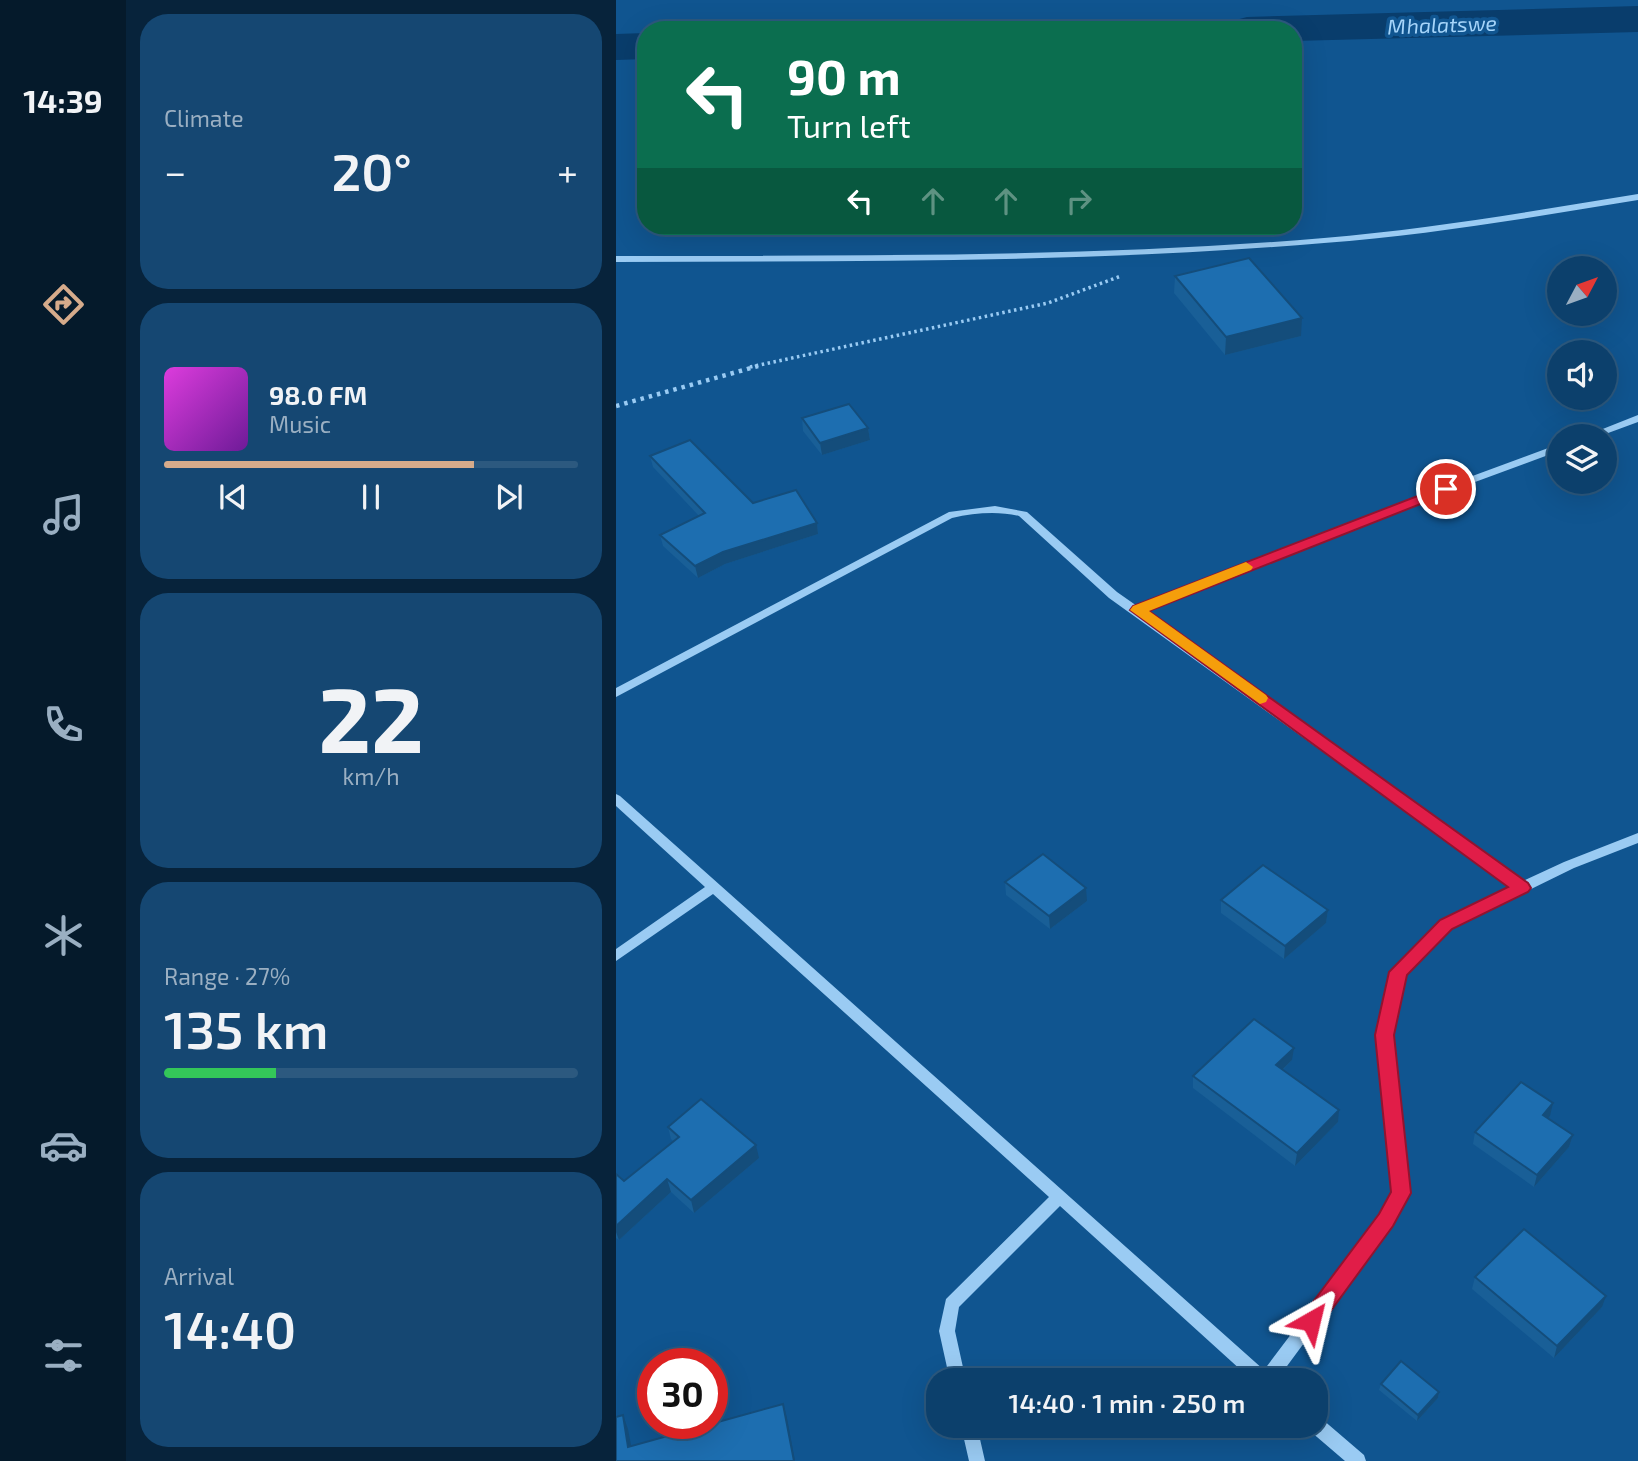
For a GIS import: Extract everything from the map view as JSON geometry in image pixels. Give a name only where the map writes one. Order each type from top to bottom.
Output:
[{"type":"street","points":[[616,259],[1091,255],[1283,244],[1490,221],[1638,197]]},
{"type":"street","points":[[1617,426],[1638,418]]},
{"type":"street","points":[[1138,610],[1395,508],[1547,451]]},
{"type":"street","points":[[616,693],[949,515],[978,508],[1006,509],[1023,513],[1113,595],[1138,610],[1522,888]]},
{"type":"street","points":[[616,799],[1251,1368]]},
{"type":"street","points":[[1276,1368],[1386,1220],[1401,1193],[1385,1035],[1398,972],[1446,924],[1569,865],[1638,838]]},
{"type":"street","points":[[616,956],[714,887]]},
{"type":"street","points":[[955,1368],[947,1331],[952,1304],[1059,1197]]},
{"type":"street","points":[[1328,1435],[1358,1461]]},
{"type":"street","points":[[972,1438],[977,1461]]},
{"type":"path","points":[[616,406],[734,371],[1048,303],[1123,276]]},
{"type":"building","points":[[1249,258],[1302,318],[1226,337],[1175,276]]},
{"type":"building","points":[[849,404],[868,428],[820,443],[802,418]]},
{"type":"building","points":[[690,440],[753,503],[796,490],[817,523],[723,552],[695,566],[660,535],[705,513],[650,456]]},
{"type":"building","points":[[1043,854],[1086,888],[1049,916],[1005,882]]},
{"type":"building","points":[[1263,865],[1328,910],[1285,946],[1221,900]]},
{"type":"building","points":[[1254,1019],[1294,1048],[1276,1065],[1339,1110],[1297,1153],[1193,1076]]},
{"type":"building","points":[[1521,1082],[1553,1103],[1543,1115],[1573,1135],[1537,1175],[1475,1132]]},
{"type":"building","points":[[701,1099],[756,1145],[691,1200],[667,1179],[616,1226],[616,1174],[624,1181],[679,1137],[668,1127]]},
{"type":"building","points":[[1524,1229],[1606,1296],[1557,1346],[1475,1277]]},
{"type":"building","points":[[1401,1361],[1439,1392],[1418,1415],[1381,1384]]},
{"type":"building","points":[[783,1404],[794,1461],[616,1461],[616,1417],[623,1415],[628,1447],[657,1439],[728,1439],[728,1419]]},
{"type":"waterway","name":"Mhalatswe","points":[[1302,28],[1638,19]]},
{"type":"waterway","name":"Mhalatswe","points":[[616,47],[637,46]]},
{"type":"slow traffic","points":[[1246,567],[1138,610],[1260,698]]},
{"type":"route","points":[[1311,1321],[1386,1220],[1401,1193],[1385,1035],[1398,972],[1446,924],[1522,888],[1138,610],[1446,489]]}]
